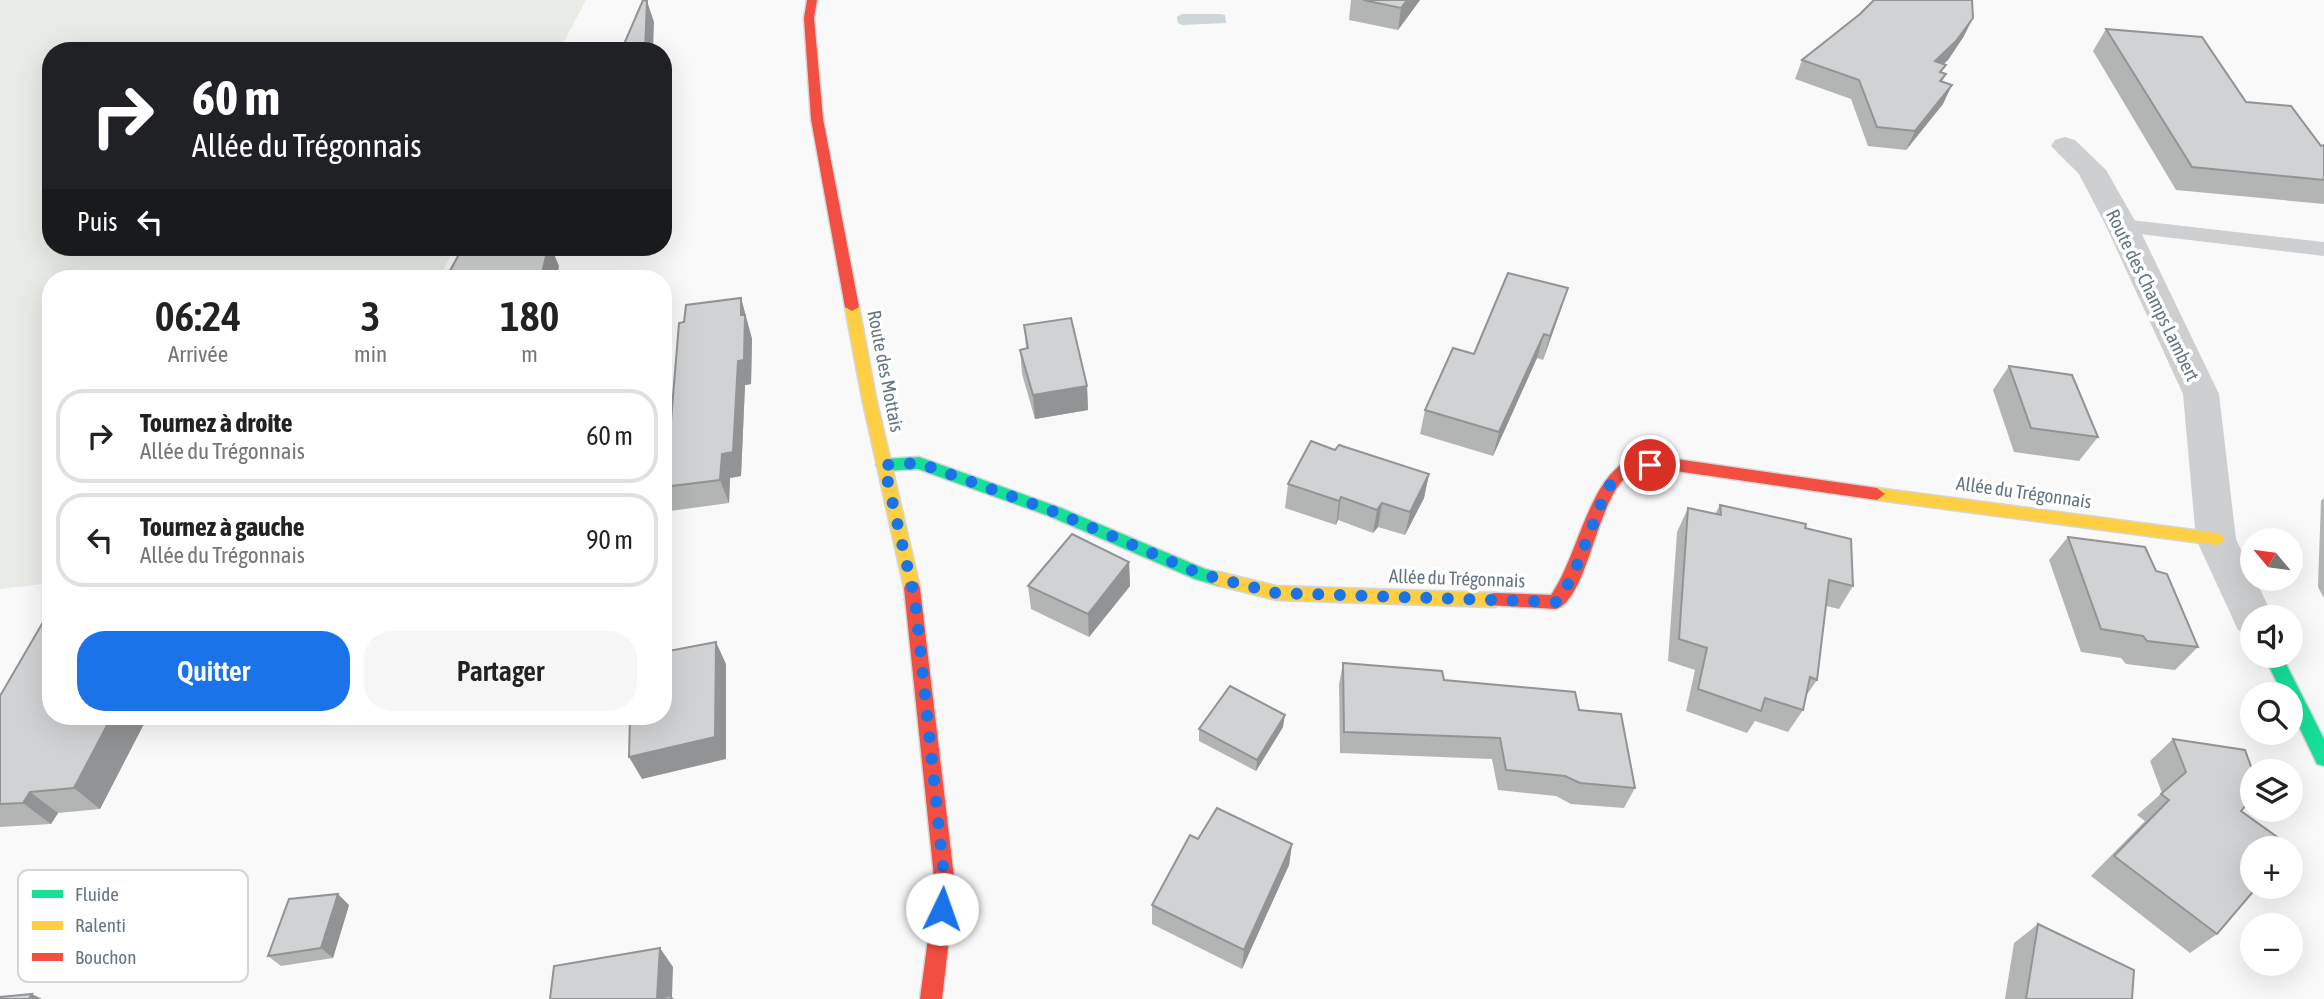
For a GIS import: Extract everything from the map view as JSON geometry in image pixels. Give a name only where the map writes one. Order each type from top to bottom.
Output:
[{"type":"street","name":"Route des Mottais","points":[[812,0],[809,18],[817,119],[869,398],[915,600],[945,886],[931,999]]},
{"type":"street","name":"Route des Champs Lambert","points":[[2065,146],[2091,170],[2122,226],[2201,394],[2216,539],[2247,605]]},
{"type":"street","name":"Allée du Trégonnais","points":[[884,465],[919,463],[1055,512],[1201,574],[1276,593],[1556,602],[1572,578],[1607,488],[1631,466],[1669,464],[2216,539]]},
{"type":"street","points":[[2279,668],[2324,758]]},
{"type":"lane","points":[[2122,226],[2324,249]]},
{"type":"shaded area","points":[[0,0],[586,0],[564,42],[42,42],[42,256],[450,256],[443,270],[42,270],[42,584],[0,589]]},
{"type":"shaded area","points":[[1182,14],[1225,15],[1226,23],[1182,25],[1178,23],[1177,17]]},
{"type":"building","points":[[643,0],[647,1],[645,42],[625,42]]},
{"type":"building","points":[[1363,0],[1407,0],[1401,8]]},
{"type":"building","points":[[1874,0],[1972,0],[1973,18],[1956,41],[1935,61],[1946,65],[1940,72],[1946,74],[1940,81],[1952,85],[1915,131],[1877,127],[1859,80],[1802,60]]},
{"type":"building","points":[[2106,29],[2202,37],[2246,102],[2291,106],[2321,146],[2324,145],[2324,180],[2192,167]]},
{"type":"building","points":[[458,256],[546,256],[543,270],[450,270]]},
{"type":"building","points":[[1508,273],[1568,288],[1550,336],[1544,334],[1499,432],[1425,410],[1453,348],[1474,354]]},
{"type":"building","points":[[741,298],[741,315],[745,315],[744,360],[738,361],[733,452],[722,454],[720,480],[672,486],[672,409],[679,323],[684,322],[686,305]]},
{"type":"building","points":[[1071,318],[1087,386],[1033,395],[1020,350],[1028,348],[1024,325]]},
{"type":"building","points":[[2009,366],[2072,375],[2098,437],[2031,428]]},
{"type":"building","points":[[1311,441],[1335,450],[1339,445],[1429,474],[1410,512],[1382,503],[1377,510],[1341,497],[1339,501],[1288,484]]},
{"type":"building","points":[[1720,505],[1806,524],[1805,528],[1851,539],[1853,586],[1829,580],[1817,680],[1810,677],[1803,710],[1765,698],[1761,711],[1698,689],[1707,648],[1679,639],[1688,508],[1721,515]]},
{"type":"building","points":[[1072,534],[1129,562],[1088,614],[1028,586]]},
{"type":"building","points":[[2068,537],[2145,547],[2156,571],[2167,574],[2198,647],[2147,641],[2143,636],[2101,629]]},
{"type":"building","points":[[42,624],[42,725],[107,725],[74,788],[30,792],[23,803],[0,804],[0,696]]},
{"type":"building","points":[[716,642],[715,737],[629,757],[630,725],[672,725],[672,650]]},
{"type":"building","points":[[1343,663],[1442,671],[1444,680],[1575,692],[1579,710],[1621,714],[1635,788],[1580,783],[1565,776],[1506,770],[1500,738],[1344,732]]},
{"type":"building","points":[[1230,686],[1285,715],[1257,760],[1199,729]]},
{"type":"building","points":[[2173,739],[2245,750],[2248,759],[2240,759],[2240,822],[2256,822],[2276,836],[2240,836],[2240,899],[2247,899],[2217,934],[2114,856],[2169,800],[2161,794],[2186,772]]},
{"type":"building","points":[[1217,808],[1292,844],[1244,950],[1152,905],[1190,835],[1198,839]]},
{"type":"building","points":[[338,894],[321,948],[268,956],[289,899]]},
{"type":"building","points":[[2038,924],[2134,970],[2132,999],[2026,999]]},
{"type":"building","points":[[660,948],[657,998],[671,996],[671,999],[550,999],[554,966]]},
{"type":"building","points":[[32,994],[29,999],[0,999],[0,997]]},
{"type":"traffic: fast","points":[[884,465],[919,463],[1055,512],[1201,574],[1219,579]]},
{"type":"traffic: fast","points":[[2279,668],[2324,758]]},
{"type":"traffic: slow","points":[[852,307],[869,398],[912,588]]},
{"type":"traffic: slow","points":[[1877,494],[2216,539]]},
{"type":"traffic: slow","points":[[1219,579],[1276,593],[1494,600]]},
{"type":"traffic: jam","points":[[812,0],[809,18],[817,119],[852,307]]},
{"type":"traffic: jam","points":[[1494,600],[1556,602],[1572,578],[1607,488],[1631,466],[1669,464],[1877,494]]},
{"type":"traffic: jam","points":[[912,588],[945,886],[931,999]]},
{"type":"route","points":[[942,909],[945,886],[915,600],[884,465],[919,463],[1055,512],[1201,574],[1276,593],[1518,602],[1556,602],[1572,578],[1607,488],[1631,466],[1650,465]]}]
